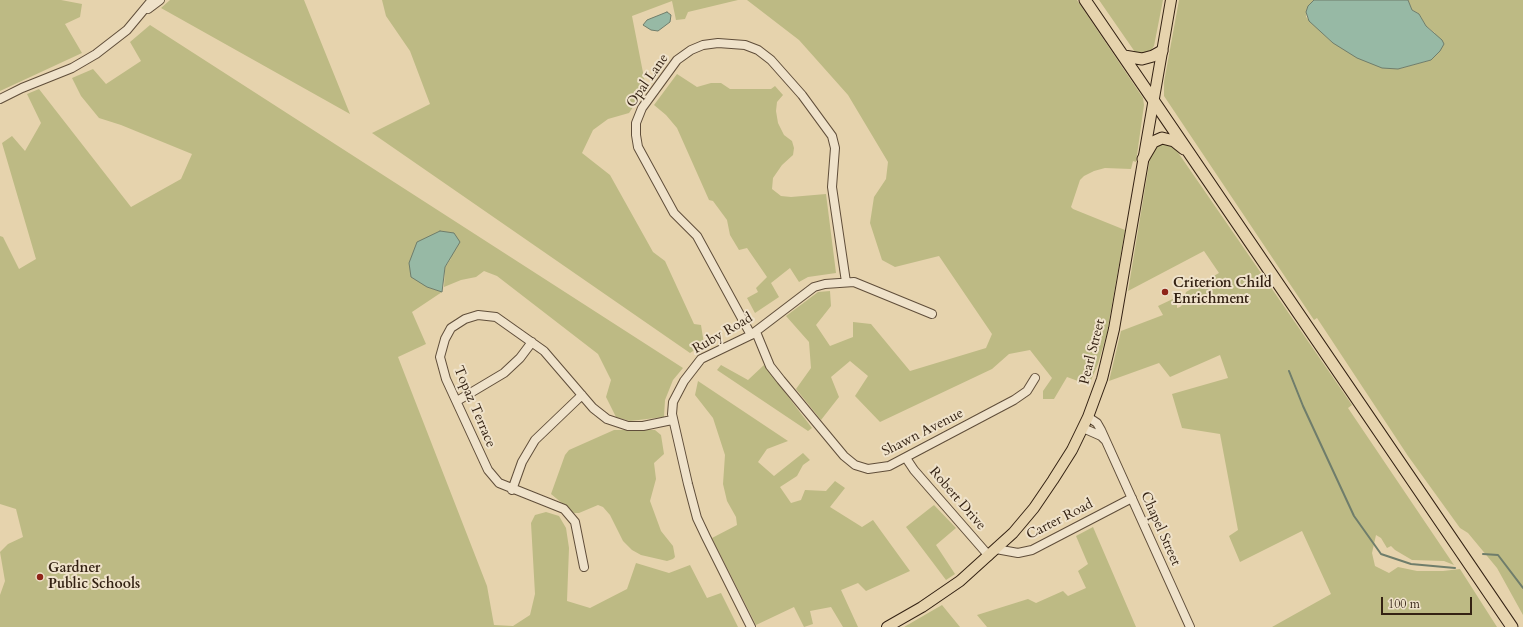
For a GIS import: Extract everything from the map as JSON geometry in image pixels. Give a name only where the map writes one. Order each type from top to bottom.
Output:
[{"type":"highway","points":[[1086,0],[1512,627]]},
{"type":"highway","points":[[1124,56],[1142,59],[1153,56],[1162,51]]},
{"type":"highway","points":[[1143,159],[1153,142],[1162,138],[1174,141],[1191,154]]},
{"type":"main road","name":"Pearl Street","points":[[887,627],[948,590],[993,552],[1023,522],[1044,494],[1069,454],[1088,418],[1102,379],[1114,329],[1171,0]]},
{"type":"street","points":[[140,16],[152,0]]},
{"type":"street","points":[[0,99],[22,88],[72,68],[96,54],[115,41],[140,16],[160,0]]},
{"type":"street","name":"Opal Lane","points":[[753,333],[697,236],[674,213],[638,147],[636,123],[642,108],[678,60],[692,50],[703,45],[718,43],[745,45],[758,50],[771,60],[802,95],[832,136],[835,148],[832,187],[846,282]]},
{"type":"street","name":"Ruby Road","points":[[751,627],[698,518],[672,420],[672,408],[676,396],[698,362],[705,356],[753,333],[814,287],[846,282],[860,284],[932,314]]},
{"type":"street","name":"Topaz Terrace","points":[[584,567],[575,522],[564,509],[512,490],[499,483],[488,470],[446,379],[440,357],[445,339],[451,328],[465,319],[478,315],[496,317],[544,351],[582,396],[607,420],[622,425],[643,426],[672,420]]},
{"type":"street","name":"Shawn Avenue","points":[[753,333],[780,380],[849,461],[862,467],[875,469],[889,466],[906,458],[1021,396],[1027,391],[1035,378]]},
{"type":"street","points":[[457,401],[504,373],[520,358],[532,342]]},
{"type":"street","points":[[512,490],[522,462],[535,440],[582,396]]},
{"type":"street","name":"Chapel Street","points":[[1088,418],[1097,423],[1106,441],[1190,627]]},
{"type":"street","points":[[1083,428],[1100,436],[1106,441]]},
{"type":"street","name":"Robert Drive","points":[[906,458],[914,470],[993,552]]},
{"type":"street","name":"Carter Road","points":[[993,552],[1018,553],[1032,550],[1132,498]]},
{"type":"shaded area","points":[[0,0],[61,0],[82,4],[80,17],[65,24],[82,53],[0,91]]},
{"type":"shaded area","points":[[170,0],[304,0],[350,114],[161,8]]},
{"type":"shaded area","points":[[382,0],[738,0],[688,12],[685,19],[676,20],[672,1],[632,16],[646,88],[629,113],[608,119],[593,130],[582,153],[610,175],[653,252],[665,261],[694,324],[701,325],[704,344],[690,353],[372,133],[430,104],[410,51],[386,16]]},
{"type":"shaded area","points":[[747,0],[1077,0],[1143,98],[1144,105],[1136,162],[1133,161],[1131,169],[1105,168],[1084,176],[1080,180],[1071,207],[1125,230],[1107,333],[1098,364],[1089,385],[1067,377],[1054,399],[1043,399],[1043,391],[1052,378],[1030,350],[1009,354],[992,369],[880,422],[855,396],[868,376],[850,361],[831,377],[839,397],[821,420],[796,389],[811,368],[809,342],[786,316],[818,292],[830,291],[831,306],[816,325],[830,346],[853,337],[853,322],[871,324],[910,371],[986,348],[992,334],[939,256],[895,267],[882,260],[870,223],[874,197],[886,179],[888,162],[848,95],[799,40]]},
{"type":"shaded area","points":[[1099,0],[1163,0],[1154,46],[1150,52],[1147,54],[1138,54],[1135,52]]},
{"type":"shaded area","points":[[1179,0],[1314,0],[1308,6],[1306,17],[1333,43],[1398,69],[1431,60],[1435,33],[1426,26],[1419,14],[1412,10],[1408,0],[1523,0],[1523,615],[1497,568],[1468,533],[1460,528],[1408,456],[1317,318],[1314,320],[1164,96],[1164,82]]},
{"type":"shaded area","points":[[1314,0],[1408,0],[1412,10],[1419,14],[1426,26],[1442,40],[1444,44],[1440,51],[1431,60],[1398,69],[1382,68],[1357,58],[1333,43],[1309,21],[1306,12],[1308,6]]},
{"type":"shaded area","points":[[667,12],[671,15],[670,22],[658,31],[651,30],[643,25],[647,20]]},
{"type":"shaded area","points":[[150,25],[683,368],[673,380],[665,400],[664,417],[630,421],[616,417],[606,397],[611,380],[598,354],[497,276],[484,271],[476,277],[461,280],[444,287],[445,267],[452,257],[427,287],[442,292],[412,312],[426,344],[398,357],[487,586],[494,625],[513,626],[530,615],[535,594],[531,523],[535,515],[546,512],[559,516],[566,528],[569,548],[567,601],[590,608],[627,589],[636,563],[669,573],[690,565],[707,598],[721,593],[738,627],[0,627],[0,595],[5,581],[0,552],[8,544],[23,537],[16,509],[0,504],[0,236],[3,237],[19,269],[36,259],[2,143],[12,136],[25,151],[41,123],[27,94],[39,89],[131,207],[181,179],[192,154],[121,125],[99,118],[81,96],[72,78],[93,69],[106,84],[141,61],[130,42]]},
{"type":"shaded area","points":[[677,74],[697,87],[711,83],[721,83],[730,89],[771,89],[775,86],[783,95],[777,102],[776,111],[778,123],[784,135],[792,141],[794,148],[793,155],[782,165],[773,178],[772,189],[781,196],[791,197],[826,194],[836,273],[808,277],[799,282],[790,268],[771,283],[779,297],[755,313],[747,298],[758,292],[756,288],[767,277],[747,248],[739,250],[730,235],[727,220],[713,201],[709,200],[677,128],[666,115],[654,105]]},
{"type":"shaded area","points":[[1157,143],[1172,144],[1177,151],[1352,405],[1348,408],[1454,565],[1444,561],[1412,560],[1391,546],[1387,548],[1381,538],[1376,535],[1372,553],[1375,566],[1389,573],[1398,567],[1417,571],[1443,571],[1460,569],[1497,627],[1272,627],[1331,594],[1302,531],[1240,562],[1229,536],[1238,530],[1220,434],[1182,428],[1172,394],[1228,378],[1220,355],[1170,377],[1159,363],[1109,381],[1121,331],[1163,315],[1158,306],[1177,297],[1177,308],[1180,307],[1183,304],[1186,292],[1219,273],[1204,251],[1128,291],[1150,158]]},
{"type":"shaded area","points":[[440,231],[454,233],[460,242],[445,267],[442,292],[427,287],[411,277],[409,263],[417,242]]},
{"type":"shaded area","points":[[721,365],[748,380],[764,365],[812,428],[808,431],[717,370]]},
{"type":"shaded area","points":[[698,381],[788,441],[767,449],[758,462],[774,476],[803,453],[810,460],[803,465],[797,476],[780,487],[791,503],[801,500],[805,490],[826,491],[835,481],[845,488],[830,507],[862,527],[873,520],[910,571],[866,591],[858,583],[841,590],[858,627],[843,627],[831,607],[810,611],[813,624],[804,627],[794,607],[756,625],[712,538],[737,525],[736,517],[727,501],[723,484],[725,455],[713,418],[695,395]]},
{"type":"shaded area","points":[[614,430],[655,430],[661,435],[664,454],[654,463],[656,479],[650,501],[661,531],[673,546],[675,557],[673,559],[667,561],[641,555],[632,550],[623,541],[610,515],[603,507],[598,505],[579,513],[574,513],[551,494],[565,455],[569,450]]},
{"type":"shaded area","points":[[934,505],[956,528],[936,545],[955,574],[946,580],[906,527]]},
{"type":"shaded area","points":[[1093,527],[1136,627],[987,627],[977,615],[1028,599],[1036,603],[1063,591],[1068,596],[1086,588],[1078,571],[1088,564],[1076,536]]},
{"type":"shaded area","points":[[942,605],[960,627],[904,627]]},
{"type":"waterway","points":[[1289,371],[1303,406],[1354,516],[1381,554],[1411,564],[1455,568]]},
{"type":"waterway","points":[[1483,554],[1498,555],[1523,588]]},
{"type":"place","name":"Criterion Child Enrichment","points":[[1165,292]]},
{"type":"place","name":"Gardner Public Schools","points":[[40,577]]}]
